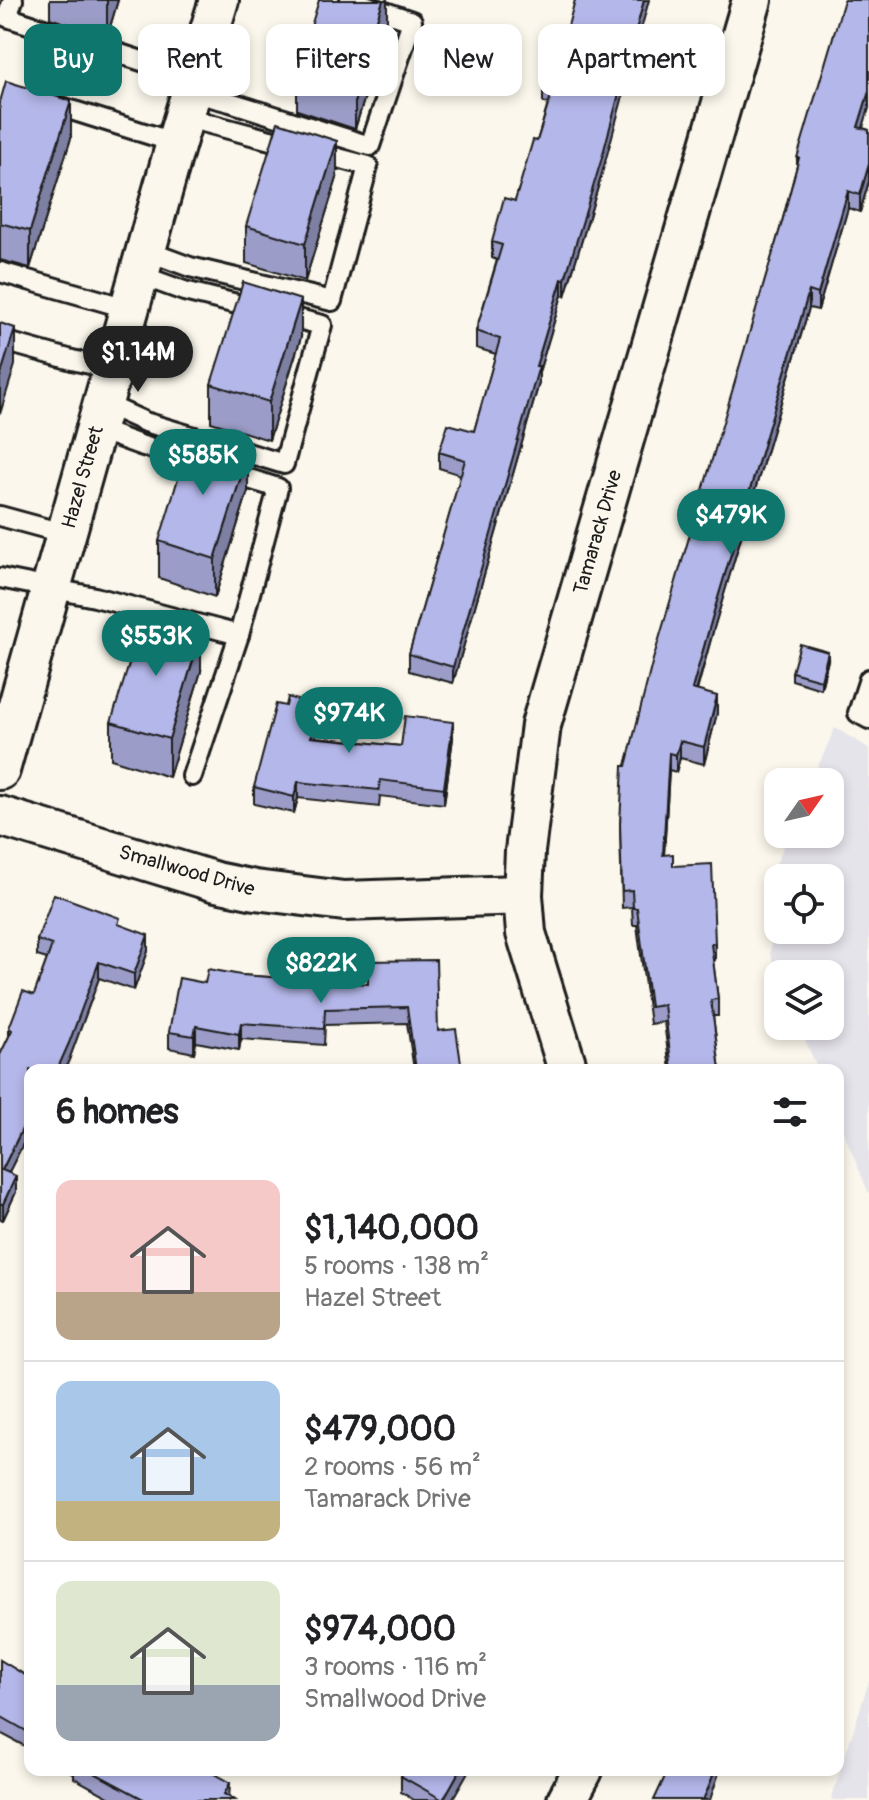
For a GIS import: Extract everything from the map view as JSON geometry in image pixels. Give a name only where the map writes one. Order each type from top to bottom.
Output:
[{"type":"street","name":"Hazel Street","points":[[2,759],[219,0]]},
{"type":"street","name":"Tamarack Drive","points":[[566,1064],[526,933],[523,895],[525,851],[541,725],[752,0]]},
{"type":"street","name":"Smallwood Drive","points":[[0,816],[216,882],[255,890],[344,901],[523,895]]},
{"type":"street","points":[[567,1800],[580,1776]]},
{"type":"lane","points":[[13,0],[7,17],[157,66],[186,107],[368,166],[332,301],[190,267],[139,278]]},
{"type":"lane","points":[[28,96],[186,107],[230,102],[370,146],[412,21],[350,0]]},
{"type":"lane","points":[[0,272],[139,278],[322,325],[284,464],[145,422],[104,400]]},
{"type":"lane","points":[[0,340],[72,360],[140,445],[278,488],[239,635],[192,776]]},
{"type":"lane","points":[[0,516],[66,534]]},
{"type":"lane","points":[[0,578],[95,597],[239,635]]},
{"type":"lane","points":[[869,679],[858,713],[869,719]]},
{"type":"shaded area","points":[[835,728],[869,748],[869,1194],[844,1134],[844,1064],[815,1064],[805,1040],[844,1040],[844,960],[772,960],[770,954],[771,944],[844,944],[844,864],[776,864],[783,848],[844,848],[844,768],[817,768]]},
{"type":"shaded area","points":[[869,1681],[869,1800],[831,1800],[839,1776],[844,1776],[844,1759]]},
{"type":"building","points":[[319,0],[383,0],[376,24],[312,24]]},
{"type":"building","points":[[575,0],[644,0],[638,24],[569,24]]},
{"type":"building","points":[[844,0],[869,0],[869,91],[858,127],[869,130],[869,164],[860,195],[848,191],[818,294],[809,291],[714,611],[692,689],[717,696],[704,747],[680,741],[676,755],[669,753],[663,855],[673,854],[673,866],[712,864],[715,943],[711,944],[718,999],[711,1000],[719,1064],[671,1064],[664,1005],[650,1007],[632,890],[622,891],[620,824],[623,766],[626,766],[652,663],[782,222],[797,158]]},
{"type":"building","points":[[6,81],[24,87],[24,96],[55,96],[71,101],[30,231],[0,223],[0,102]]},
{"type":"building","points":[[551,96],[618,96],[536,366],[539,366],[453,667],[409,654],[465,460],[439,452],[448,424],[474,431],[500,339],[476,331],[502,245],[492,242],[504,198],[515,201],[533,140],[537,141]]},
{"type":"building","points":[[278,122],[337,141],[305,244],[246,226]]},
{"type":"building","points":[[243,282],[301,300],[269,402],[211,384]]},
{"type":"building","points":[[0,323],[15,328],[0,377]]},
{"type":"building","points":[[191,436],[248,454],[215,559],[159,541]]},
{"type":"building","points":[[144,616],[201,634],[169,739],[111,722]]},
{"type":"building","points":[[800,644],[828,652],[821,680],[792,672]]},
{"type":"building","points":[[288,697],[319,707],[311,737],[401,746],[405,716],[453,722],[444,788],[380,780],[379,790],[298,782],[294,797],[254,787],[276,704],[286,706]]},
{"type":"building","points":[[54,894],[120,918],[118,924],[148,935],[134,974],[99,962],[60,1064],[24,1064],[24,1125],[2,1170],[16,1176],[3,1204],[0,1204],[0,1055],[12,1030],[9,1028],[23,991],[34,995],[52,945],[37,940]]},
{"type":"building","points":[[436,960],[438,1031],[456,1029],[461,1064],[415,1064],[407,1007],[325,1009],[324,1029],[241,1023],[239,1034],[196,1026],[194,1036],[169,1032],[179,978],[205,983],[208,969],[241,975],[368,984],[368,961]]},
{"type":"building","points":[[0,1660],[24,1674],[24,1730],[0,1716]]},
{"type":"building","points":[[100,1776],[218,1776],[230,1783],[224,1794],[235,1800],[145,1800]]},
{"type":"building","points":[[401,1776],[457,1776],[443,1800]]},
{"type":"building","points":[[665,1776],[713,1776],[703,1800],[654,1800]]}]
